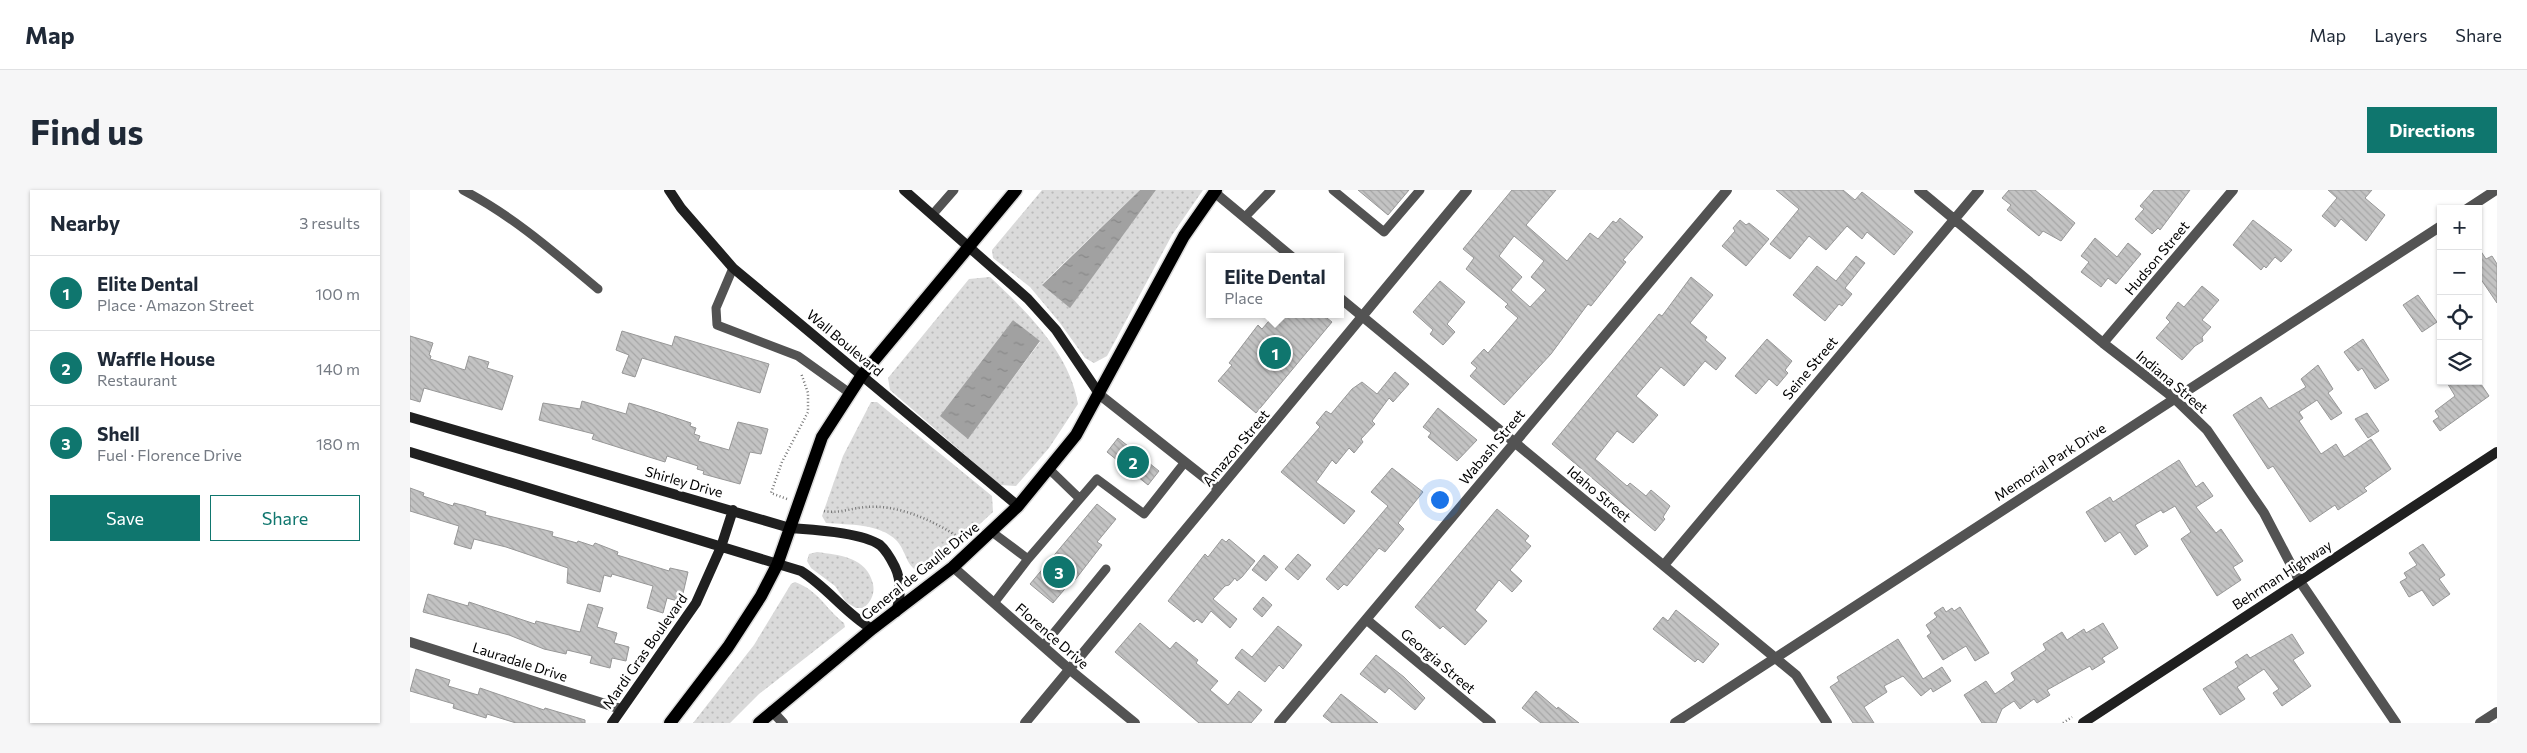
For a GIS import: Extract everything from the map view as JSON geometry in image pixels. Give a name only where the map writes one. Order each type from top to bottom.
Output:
[{"type":"main road","points":[[670,723],[728,647],[761,596],[777,565],[822,437],[862,375],[1016,190]]},
{"type":"main road","name":"General de Gaulle Drive","points":[[759,723],[872,629],[896,613],[953,567],[1018,506],[1076,435],[1100,395],[1184,236],[1215,191]]},
{"type":"street","name":"Wall Boulevard","points":[[669,190],[681,208],[733,268],[1018,506]]},
{"type":"street","points":[[904,190],[970,246],[1028,299],[1056,330],[1100,395],[1219,489]]},
{"type":"street","name":"Amazon Street","points":[[1025,723],[1467,190]]},
{"type":"street","name":"Wabash Street","points":[[1279,723],[1367,620],[1514,441],[1727,190]]},
{"type":"street","name":"Indiana Street","points":[[1919,190],[2103,343],[2174,398],[2207,430],[2264,513],[2299,580],[2396,723]]},
{"type":"street","name":"Seine Street","points":[[1664,565],[1979,190]]},
{"type":"street","name":"Hudson Street","points":[[2103,343],[2233,190]]},
{"type":"street","points":[[2473,205],[2496,190]]},
{"type":"street","points":[[1215,191],[1287,253]]},
{"type":"street","name":"Memorial Park Drive","points":[[1675,723],[2437,229]]},
{"type":"street","name":"Idaho Street","points":[[1344,301],[1796,675],[1827,723]]},
{"type":"street","name":"Shirley Drive","points":[[410,417],[790,528],[838,533],[870,540],[880,545],[889,555],[898,574],[901,596],[896,613]]},
{"type":"street","points":[[410,452],[801,572],[815,580],[860,622],[872,629]]},
{"type":"street","name":"Behrman Highway","points":[[2083,723],[2497,452]]},
{"type":"street","name":"Mardi Gras Boulevard","points":[[612,723],[696,603],[721,547],[733,510]]},
{"type":"street","name":"Florence Drive","points":[[953,567],[1069,669],[1135,723]]},
{"type":"street","name":"Georgia Street","points":[[1367,620],[1491,723]]},
{"type":"street","name":"Lauradale Drive","points":[[410,642],[621,709]]},
{"type":"street","points":[[772,711],[783,723]]},
{"type":"street","points":[[2480,723],[2497,712]]},
{"type":"lane","points":[[463,190],[503,213],[598,289]]},
{"type":"lane","points":[[932,214],[954,190]]},
{"type":"lane","points":[[1245,217],[1271,190]]},
{"type":"lane","points":[[1333,190],[1384,232],[1420,190]]},
{"type":"lane","points":[[733,268],[716,308],[717,325],[798,356],[851,394]]},
{"type":"lane","points":[[994,603],[1028,559],[1097,479],[1144,514],[1185,462]]},
{"type":"lane","points":[[1048,468],[1079,498]]},
{"type":"lane","points":[[992,532],[1028,559]]},
{"type":"lane","points":[[1043,646],[1106,569]]},
{"type":"path","points":[[798,356],[808,393],[808,412],[782,462],[771,493],[798,503]]},
{"type":"path","points":[[824,511],[832,512],[867,507],[886,508],[943,526],[960,539]]},
{"type":"shaded area","points":[[1042,190],[1140,190],[1042,284],[1070,307],[1156,190],[1203,190],[1172,235],[1107,356],[1094,363],[1085,358],[1060,323],[1030,287],[993,258],[992,250]]},
{"type":"shaded area","points":[[990,277],[1032,319],[1056,350],[1066,367],[1078,404],[1049,448],[1016,486],[1000,485],[890,390],[888,378],[969,279]],"holes":[[[1013,320],[1040,342],[968,438]]]},
{"type":"shaded area","points":[[871,402],[877,402],[992,496],[993,512],[958,544],[919,572],[911,566],[900,545],[890,535],[863,526],[826,523],[822,516],[843,456]]},
{"type":"shaded area","points":[[817,552],[843,556],[865,568],[873,584],[873,594],[864,608],[856,608],[846,602],[835,586],[811,568],[807,561],[809,554]]},
{"type":"shaded area","points":[[795,582],[816,595],[844,623],[845,627],[759,694],[730,723],[693,723],[754,645],[791,584]]},
{"type":"water","points":[[1140,190],[1156,190],[1070,308],[1042,285]]},
{"type":"water","points":[[1013,320],[1040,341],[968,439],[940,416]]},
{"type":"building","points":[[1358,190],[1409,190],[1388,215]]},
{"type":"building","points":[[1512,190],[1556,190],[1526,225],[1567,261],[1590,233],[1598,239],[1613,221],[1616,223],[1620,218],[1643,237],[1623,260],[1626,262],[1591,306],[1588,304],[1551,354],[1504,405],[1470,376],[1477,368],[1471,363],[1484,349],[1488,353],[1518,318],[1505,307],[1508,304],[1466,269],[1474,258],[1463,249]],"holes":[[[1514,236],[1544,261],[1531,277],[1546,290],[1530,307],[1511,290],[1522,277],[1499,256]]]},
{"type":"building","points":[[1776,190],[1843,190],[1855,200],[1862,192],[1913,232],[1894,255],[1867,232],[1862,239],[1847,226],[1826,250],[1809,236],[1790,259],[1770,244],[1799,209]]},
{"type":"building","points":[[2009,190],[2035,190],[2075,223],[2061,241],[2043,231],[2039,236],[2007,210],[2011,205],[2002,198]]},
{"type":"building","points":[[2154,190],[2190,190],[2160,230],[2158,228],[2152,234],[2135,219],[2144,209],[2140,206]]},
{"type":"building","points":[[2328,190],[2372,190],[2365,198],[2385,215],[2366,241],[2341,219],[2335,227],[2322,216],[2337,198]]},
{"type":"building","points":[[1740,220],[1746,225],[1749,223],[1769,239],[1746,266],[1722,246],[1735,231],[1733,228]]},
{"type":"building","points":[[2253,220],[2292,250],[2281,262],[2275,257],[2266,268],[2264,266],[2261,270],[2233,245]]},
{"type":"building","points":[[2095,238],[2117,257],[2128,243],[2141,254],[2116,284],[2108,278],[2101,287],[2081,272],[2089,262],[2081,256]]},
{"type":"building","points":[[2482,253],[2486,259],[2492,256],[2497,264],[2497,303],[2482,281]]},
{"type":"building","points":[[1856,256],[1865,263],[1845,288],[1852,294],[1842,306],[1839,304],[1825,321],[1793,295],[1817,266],[1836,281]]},
{"type":"building","points":[[1691,277],[1713,295],[1690,323],[1707,337],[1705,340],[1726,358],[1716,370],[1705,361],[1684,386],[1661,367],[1636,396],[1658,415],[1633,443],[1617,431],[1595,459],[1627,486],[1630,483],[1646,496],[1651,490],[1670,506],[1663,517],[1665,519],[1655,531],[1552,444],[1659,314],[1662,316]]},
{"type":"building","points":[[1440,281],[1465,302],[1447,324],[1455,332],[1443,345],[1430,334],[1433,330],[1413,312]]},
{"type":"building","points":[[2202,286],[2219,300],[2202,320],[2211,327],[2202,337],[2203,341],[2195,346],[2182,360],[2156,338],[2170,322],[2166,318],[2178,302],[2184,307]]},
{"type":"building","points":[[2418,295],[2437,322],[2422,332],[2403,305]]},
{"type":"building","points":[[1272,318],[1327,318],[1332,322],[1256,413],[1218,381],[1232,365],[1229,363],[1258,325],[1262,329]]},
{"type":"building","points":[[622,331],[672,346],[675,336],[769,364],[760,393],[642,358],[635,377],[622,373],[629,355],[616,350]]},
{"type":"building","points":[[410,336],[433,343],[429,355],[431,356],[430,359],[465,370],[469,356],[489,362],[487,368],[513,376],[502,410],[424,388],[420,402],[410,399]]},
{"type":"building","points":[[1767,339],[1792,361],[1785,370],[1788,373],[1777,386],[1769,379],[1756,394],[1735,376]]},
{"type":"building","points":[[2363,339],[2389,380],[2375,389],[2362,368],[2358,371],[2344,352]]},
{"type":"building","points":[[2318,365],[2333,389],[2328,393],[2342,413],[2331,420],[2317,400],[2299,412],[2303,418],[2299,421],[2321,454],[2336,444],[2344,457],[2371,439],[2391,469],[2364,488],[2367,491],[2338,510],[2335,505],[2310,522],[2273,466],[2268,469],[2233,415],[2261,397],[2269,409],[2306,387],[2301,379]]},
{"type":"building","points":[[1395,372],[1409,384],[1393,402],[1389,398],[1372,421],[1375,424],[1361,439],[1363,442],[1354,453],[1349,448],[1336,464],[1332,460],[1316,482],[1355,511],[1344,524],[1281,472],[1320,427],[1316,423],[1326,411],[1331,414],[1352,389],[1362,382],[1377,394]]},
{"type":"building","points":[[2448,385],[2482,385],[2489,396],[2440,431],[2433,421],[2439,417],[2435,411],[2455,396]]},
{"type":"building","points":[[582,401],[626,414],[629,403],[691,423],[690,426],[696,428],[694,434],[700,436],[698,441],[729,450],[738,422],[768,429],[761,454],[750,452],[740,484],[703,474],[704,471],[697,469],[698,466],[667,456],[665,462],[592,439],[594,434],[539,420],[543,403],[580,409]]},
{"type":"building","points":[[1438,408],[1477,440],[1457,461],[1428,437],[1431,433],[1423,427]]},
{"type":"building","points":[[2367,413],[2379,431],[2368,438],[2355,419]]},
{"type":"building","points":[[1118,438],[1159,471],[1148,485],[1107,452]]},
{"type":"building","points":[[2179,460],[2196,487],[2203,482],[2213,496],[2196,507],[2216,533],[2221,529],[2243,561],[2233,567],[2241,580],[2217,596],[2181,539],[2191,532],[2175,506],[2163,513],[2161,510],[2135,525],[2148,546],[2135,555],[2120,532],[2105,542],[2086,512],[2110,497],[2113,502]]},
{"type":"building","points":[[1392,468],[1423,492],[1398,523],[1404,529],[1385,552],[1379,548],[1347,586],[1344,584],[1338,590],[1326,579],[1388,506],[1371,492]]},
{"type":"building","points":[[410,488],[424,493],[423,496],[453,506],[454,503],[466,506],[486,512],[485,515],[553,532],[552,536],[593,546],[595,543],[618,552],[617,555],[669,571],[670,568],[688,572],[681,602],[667,598],[663,613],[647,608],[653,586],[612,574],[611,577],[604,575],[600,592],[567,583],[568,568],[506,547],[474,539],[471,549],[454,544],[459,526],[410,511]]},
{"type":"building","points":[[1097,504],[1116,519],[1097,542],[1102,545],[1075,580],[1074,578],[1053,603],[1030,584]]},
{"type":"building","points":[[1497,509],[1529,536],[1525,541],[1531,546],[1510,570],[1522,581],[1512,592],[1499,580],[1475,610],[1487,621],[1465,645],[1443,626],[1440,629],[1415,607]]},
{"type":"building","points":[[1222,539],[1226,542],[1229,539],[1255,561],[1242,577],[1237,581],[1235,578],[1213,599],[1237,619],[1230,628],[1211,611],[1202,623],[1197,619],[1194,622],[1168,601],[1205,554],[1208,557]]},
{"type":"building","points":[[2423,544],[2445,575],[2439,579],[2450,594],[2433,606],[2422,590],[2409,597],[2400,582],[2407,578],[2404,573],[2417,565],[2409,553]]},
{"type":"building","points":[[1298,554],[1311,565],[1298,580],[1285,569]]},
{"type":"building","points":[[1264,555],[1278,567],[1266,581],[1252,570]]},
{"type":"building","points":[[428,594],[468,606],[469,602],[535,624],[536,621],[580,632],[588,604],[603,608],[597,627],[617,633],[614,643],[629,647],[626,661],[612,658],[610,668],[590,663],[592,656],[567,650],[566,654],[544,649],[509,635],[423,612]]},
{"type":"building","points":[[1263,597],[1272,605],[1262,617],[1253,609]]},
{"type":"building","points":[[1943,607],[1946,612],[1952,608],[1954,611],[1960,607],[1989,653],[1975,661],[1966,646],[1943,660],[1927,636],[1931,633],[1926,625],[1937,617],[1934,613]]},
{"type":"building","points":[[1676,610],[1719,644],[1703,663],[1698,659],[1695,662],[1653,629],[1663,617],[1668,621]]},
{"type":"building","points":[[1140,623],[1170,649],[1176,642],[1198,660],[1196,663],[1218,681],[1210,690],[1228,705],[1239,691],[1262,710],[1251,723],[1199,723],[1115,652]]},
{"type":"building","points":[[2103,623],[2118,648],[2102,658],[2105,662],[2092,670],[2090,666],[2047,690],[2050,695],[2037,703],[2034,699],[2020,709],[2014,701],[2002,709],[1996,723],[1982,723],[1964,695],[1986,681],[1995,694],[2015,680],[2011,673],[2046,650],[2043,644],[2062,632],[2067,640],[2084,629],[2086,633]]},
{"type":"building","points":[[1278,626],[1302,645],[1283,669],[1279,665],[1265,682],[1235,658],[1242,649],[1252,657]]},
{"type":"building","points":[[2292,634],[2304,653],[2293,660],[2311,686],[2282,706],[2273,693],[2279,689],[2264,669],[2237,687],[2245,699],[2220,715],[2203,689],[2238,667],[2235,662],[2247,654],[2250,658]]},
{"type":"building","points":[[1898,639],[1923,679],[1942,667],[1951,681],[1933,692],[1931,688],[1921,696],[1903,676],[1884,686],[1887,692],[1864,707],[1874,723],[1853,723],[1830,687],[1839,681],[1837,677]]},
{"type":"building","points":[[1376,655],[1404,677],[1425,698],[1415,710],[1389,688],[1385,693],[1360,674]]},
{"type":"building","points":[[416,669],[450,680],[448,686],[478,695],[480,688],[544,710],[545,708],[585,720],[585,723],[516,723],[487,714],[486,718],[453,708],[454,704],[410,691]]},
{"type":"building","points":[[1536,691],[1557,709],[1558,707],[1579,723],[1541,723],[1522,708]]},
{"type":"building","points":[[1341,694],[1378,723],[1332,723],[1323,716]]},
{"type":"place","name":"Elite Dental","points":[[1275,353]]},
{"type":"place","name":"Waffle House","points":[[1133,462]]},
{"type":"place","name":"Shell","points":[[1059,572]]}]
